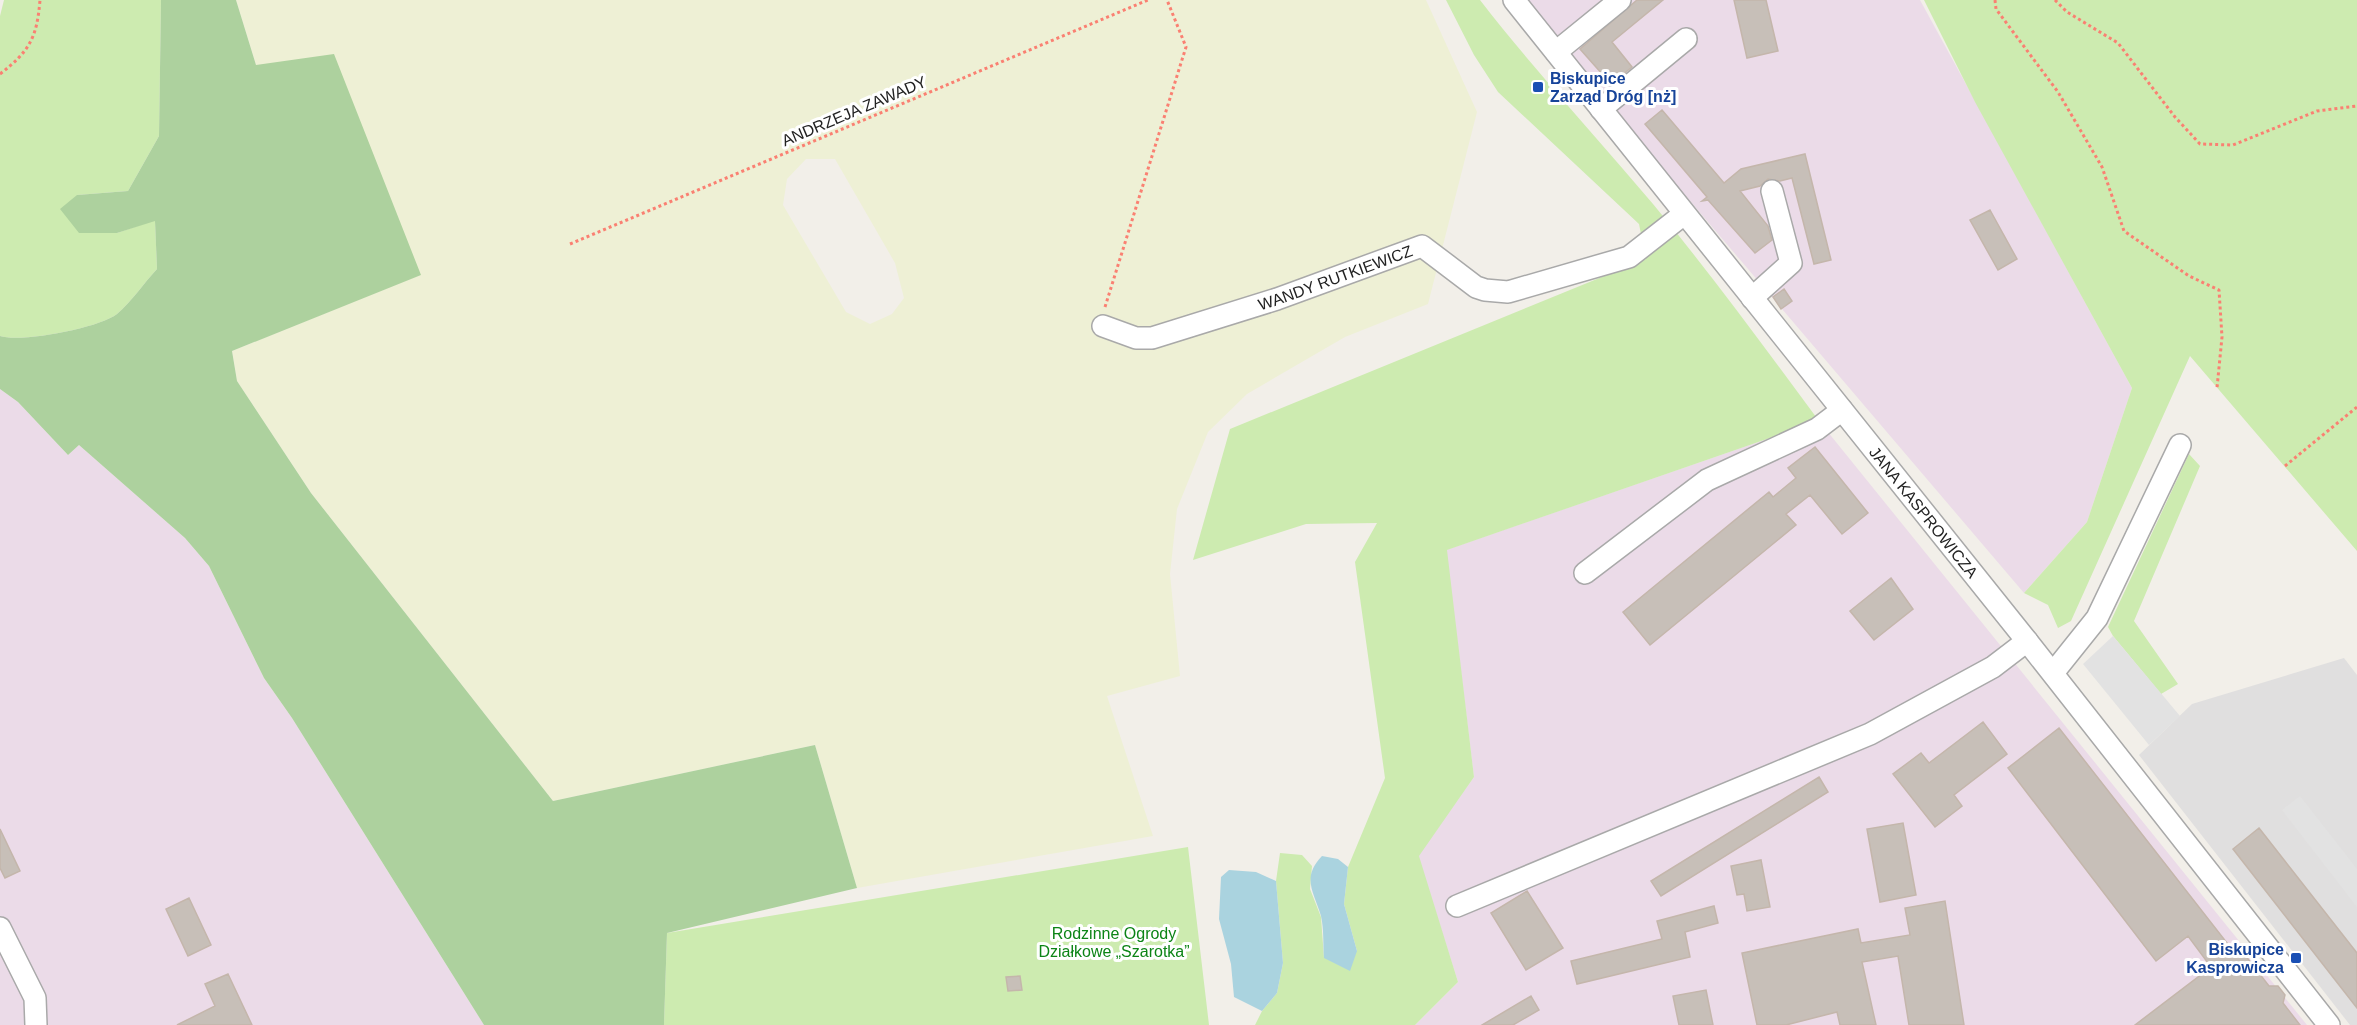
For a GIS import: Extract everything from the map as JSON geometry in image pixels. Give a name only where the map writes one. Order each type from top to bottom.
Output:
[{"type":"street","name":"JANA KASPROWICZA","points":[[1515,0],[2053,673],[2329,1025]]},
{"type":"street","points":[[1556,52],[1620,0]]},
{"type":"street","points":[[1601,109],[1686,39]]},
{"type":"street","points":[[1752,298],[1791,263],[1772,191]]},
{"type":"street","name":"WANDY RUTKIEWICZ","points":[[1103,326],[1136,338],[1152,338],[1277,299],[1422,246],[1476,287],[1508,292],[1629,257],[1684,214]]},
{"type":"street","points":[[1585,573],[1707,480],[1817,429],[1842,410]]},
{"type":"street","points":[[2053,673],[2097,618],[2180,445]]},
{"type":"street","points":[[1457,906],[1870,734],[1993,667],[2027,641]]},
{"type":"street","points":[[0,928],[35,998],[36,1025]]},
{"type":"path","points":[[0,74],[18,60],[33,42],[40,0]]},
{"type":"path","name":"ANDRZEJA ZAWADY","points":[[570,244],[1148,0]]},
{"type":"path","points":[[1103,326],[1103,315],[1186,47],[1167,0]]},
{"type":"path","points":[[1995,0],[1996,9],[2058,92],[2102,167],[2124,231],[2189,276],[2219,290],[2222,337],[2217,388]]},
{"type":"path","points":[[2055,0],[2067,12],[2118,43],[2175,117],[2200,144],[2232,145],[2317,111],[2357,106]]},
{"type":"path","points":[[2285,466],[2357,407]]},
{"type":"shaded area","points":[[1528,0],[1920,0],[2132,388],[2087,522],[2024,593],[1552,39]]},
{"type":"shaded area","points":[[0,389],[18,402],[68,455],[79,445],[185,538],[209,566],[264,678],[292,718],[484,1025],[0,1025]]},
{"type":"shaded area","points":[[1819,421],[2307,1025],[1415,1025],[1458,982],[1418,856],[1474,777],[1446,550]]},
{"type":"shaded area","points":[[2113,636],[2180,716],[2149,745],[2083,664]]},
{"type":"shaded area","points":[[2344,658],[2357,675],[2357,1025],[2350,1025],[2139,755],[2192,704]]},
{"type":"shaded area","points":[[2300,796],[2357,869],[2357,907],[2282,810]]},
{"type":"green space","points":[[4,0],[161,0],[159,136],[128,191],[77,195],[117,233],[155,220],[157,269],[117,314],[78,329],[42,336],[10,338],[0,336],[0,16]]},
{"type":"green space","points":[[161,0],[236,0],[256,65],[334,54],[421,275],[232,351],[237,381],[311,493],[553,801],[815,745],[857,888],[667,933],[664,1025],[484,1025],[292,718],[264,678],[209,566],[185,538],[79,445],[68,455],[18,402],[0,389],[0,336],[10,338],[42,336],[78,329],[108,319],[117,314],[133,298],[157,269],[155,221],[117,233],[79,233],[60,209],[77,195],[128,191],[159,136]]},
{"type":"green space","points":[[236,0],[1426,0],[1477,112],[1428,304],[1345,337],[1247,394],[1208,432],[1177,509],[1170,574],[1180,676],[1107,696],[1153,836],[857,888],[815,745],[553,801],[311,493],[237,381],[232,351],[420,275],[256,65]],"holes":[[[806,159],[835,159],[895,263],[904,298],[892,314],[870,324],[846,312],[783,205],[787,179]]]},
{"type":"green space","points":[[1446,0],[1480,0],[1675,230],[1819,421],[1447,550],[1474,777],[1419,856],[1458,982],[1415,1025],[1255,1025],[1262,1011],[1277,993],[1283,963],[1276,881],[1280,853],[1302,855],[1312,866],[1310,889],[1321,917],[1324,958],[1357,951],[1344,904],[1348,867],[1385,778],[1355,562],[1377,523],[1306,524],[1193,560],[1230,429],[1646,259],[1639,224],[1498,92],[1474,55]]},
{"type":"green space","points":[[1924,0],[2357,0],[2357,551],[2190,356],[2071,621],[2058,628],[2048,605],[2024,593],[2087,522],[2132,388],[1975,102]]},
{"type":"green space","points":[[2189,454],[2200,466],[2134,621],[2178,684],[2161,694],[2108,627]]},
{"type":"green space","name":"Rodzinne Ogrody Działkowe „Szarotka”","points":[[1188,847],[1209,1025],[664,1025],[667,933]]},
{"type":"water","points":[[1322,856],[1338,859],[1348,867],[1344,904],[1357,951],[1350,971],[1324,958],[1322,921],[1311,885],[1312,871]]},
{"type":"water","points":[[1229,870],[1256,872],[1276,881],[1283,963],[1277,993],[1262,1011],[1234,997],[1231,964],[1219,919],[1221,877]]},
{"type":"building","points":[[1637,0],[1663,0],[1612,42],[1632,67],[1611,84],[1580,49]]},
{"type":"building","points":[[1734,0],[1766,0],[1778,51],[1747,58]]},
{"type":"building","points":[[1662,110],[1724,183],[1741,169],[1805,154],[1831,260],[1814,264],[1792,178],[1780,181],[1768,179],[1760,186],[1740,191],[1768,226],[1772,240],[1755,253],[1708,200],[1702,201],[1707,197],[1645,124]]},
{"type":"building","points":[[1990,210],[2017,259],[1998,270],[1970,220]]},
{"type":"building","points":[[1784,289],[1792,301],[1781,309],[1773,297]]},
{"type":"building","points":[[1815,447],[1868,513],[1842,534],[1810,495],[1786,514],[1796,525],[1650,645],[1623,612],[1769,492],[1773,497],[1796,478],[1788,468]]},
{"type":"building","points":[[1891,578],[1913,609],[1874,640],[1850,611]]},
{"type":"building","points":[[1983,722],[2007,754],[1954,795],[1962,806],[1935,827],[1893,774],[1921,753],[1929,763]]},
{"type":"building","points":[[2059,728],[2234,952],[2238,946],[2269,986],[2278,986],[2285,995],[2283,1003],[2300,1025],[2135,1025],[2211,967],[2188,936],[2156,961],[2008,768]]},
{"type":"building","points":[[1819,777],[1828,792],[1661,896],[1651,881]]},
{"type":"building","points":[[1903,823],[1916,895],[1880,902],[1867,829]]},
{"type":"building","points":[[2259,828],[2357,953],[2357,1008],[2233,849]]},
{"type":"building","points":[[0,829],[20,871],[5,878],[0,868]]},
{"type":"building","points":[[1761,860],[1770,907],[1747,911],[1744,894],[1737,895],[1731,866]]},
{"type":"building","points":[[1527,891],[1563,948],[1526,970],[1491,913]]},
{"type":"building","points":[[189,898],[211,945],[188,956],[166,909]]},
{"type":"building","points":[[1945,901],[1964,1025],[1909,1025],[1898,956],[1862,962],[1876,1025],[1840,1025],[1837,1012],[1786,1025],[1757,1025],[1742,953],[1858,929],[1861,943],[1910,935],[1905,908]]},
{"type":"building","points":[[1714,906],[1718,923],[1685,932],[1690,957],[1577,984],[1571,961],[1662,939],[1657,921]]},
{"type":"building","points":[[228,974],[252,1025],[177,1025],[215,1006],[205,984]]},
{"type":"building","points":[[1020,976],[1022,990],[1008,991],[1006,977]]},
{"type":"building","points":[[1706,990],[1713,1025],[1679,1025],[1673,996]]},
{"type":"building","points":[[1531,996],[1539,1010],[1513,1025],[1482,1025]]},
{"type":"place","name":"Biskupice Zarząd Dróg [nż]","points":[[1538,87]]},
{"type":"place","name":"Biskupice Kasprowicza","points":[[2296,958]]}]
